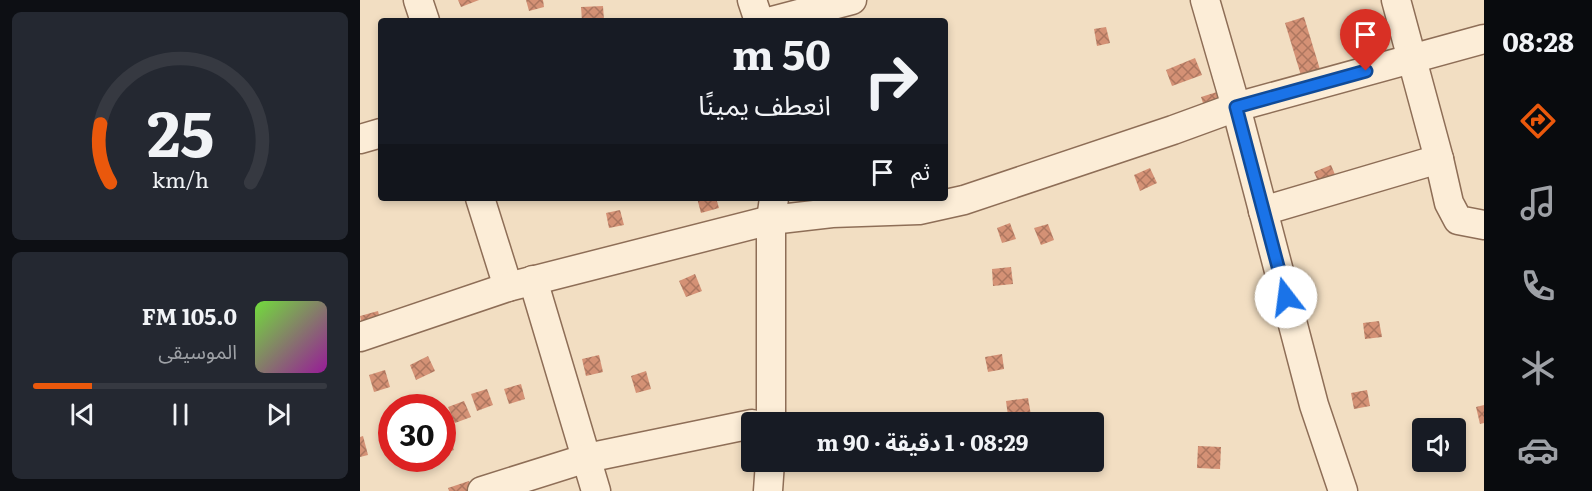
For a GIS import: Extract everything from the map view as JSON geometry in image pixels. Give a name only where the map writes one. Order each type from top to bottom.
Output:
[{"type":"street","points":[[418,0],[424,18]]},
{"type":"street","points":[[752,0],[758,18]]},
{"type":"street","points":[[783,18],[852,0]]},
{"type":"street","points":[[1205,0],[1236,107],[1314,405],[1343,491]]},
{"type":"street","points":[[1396,0],[1449,203],[1458,220],[1484,225]]},
{"type":"street","points":[[360,337],[520,284],[773,209],[832,213],[919,210],[964,200],[1236,107],[1484,39]]},
{"type":"street","points":[[360,139],[378,134]]},
{"type":"street","points":[[1263,211],[1439,159]]},
{"type":"street","points":[[481,201],[520,284],[587,458],[596,491]]},
{"type":"street","points":[[764,412],[773,209]]},
{"type":"street","points":[[482,491],[587,458],[741,427]]},
{"type":"street","points":[[768,491],[769,472]]},
{"type":"building","points":[[458,0],[479,0],[461,7]]},
{"type":"building","points":[[526,0],[543,0],[544,7],[529,11]]},
{"type":"building","points":[[603,6],[604,18],[582,18],[581,7]]},
{"type":"building","points":[[1304,17],[1322,76],[1303,82],[1285,23]]},
{"type":"building","points":[[1373,21],[1378,37],[1362,42],[1357,26]]},
{"type":"building","points":[[1106,27],[1110,43],[1097,46],[1094,29]]},
{"type":"building","points":[[1195,58],[1202,75],[1172,86],[1166,70]]},
{"type":"building","points":[[1217,92],[1221,107],[1206,112],[1201,97]]},
{"type":"building","points":[[1331,165],[1336,177],[1319,184],[1314,172]]},
{"type":"building","points":[[1150,168],[1157,183],[1140,191],[1134,175]]},
{"type":"building","points":[[698,201],[717,201],[719,208],[701,213]]},
{"type":"building","points":[[620,210],[624,225],[609,228],[606,213]]},
{"type":"building","points":[[1010,223],[1016,239],[1002,243],[997,228]]},
{"type":"building","points":[[1048,224],[1054,240],[1041,245],[1034,228]]},
{"type":"building","points":[[1011,267],[1013,284],[993,286],[992,269]]},
{"type":"building","points":[[695,274],[702,291],[686,297],[679,281]]},
{"type":"building","points":[[378,311],[382,328],[363,332],[360,316]]},
{"type":"building","points":[[1379,321],[1382,337],[1365,339],[1363,323]]},
{"type":"building","points":[[1002,354],[1004,369],[988,372],[985,357]]},
{"type":"building","points":[[599,355],[603,372],[586,376],[582,359]]},
{"type":"building","points":[[428,356],[435,371],[416,380],[410,365]]},
{"type":"building","points":[[385,370],[390,387],[374,392],[369,375]]},
{"type":"building","points":[[646,371],[651,389],[636,393],[631,376]]},
{"type":"building","points":[[521,384],[525,399],[509,404],[504,389]]},
{"type":"building","points":[[487,389],[493,405],[477,411],[471,394]]},
{"type":"building","points":[[1367,390],[1370,406],[1354,409],[1351,393]]},
{"type":"building","points":[[1028,398],[1030,412],[1008,412],[1006,401]]},
{"type":"building","points":[[464,401],[471,417],[456,423],[456,404]]},
{"type":"building","points":[[1484,405],[1484,423],[1480,424],[1476,407]]},
{"type":"building","points":[[363,436],[368,455],[360,457],[360,437]]},
{"type":"building","points":[[1198,446],[1221,447],[1220,469],[1197,468]]},
{"type":"building","points":[[469,481],[473,491],[449,491],[448,488]]},
{"type":"route","points":[[1286,297],[1236,107],[1366,71]]}]
